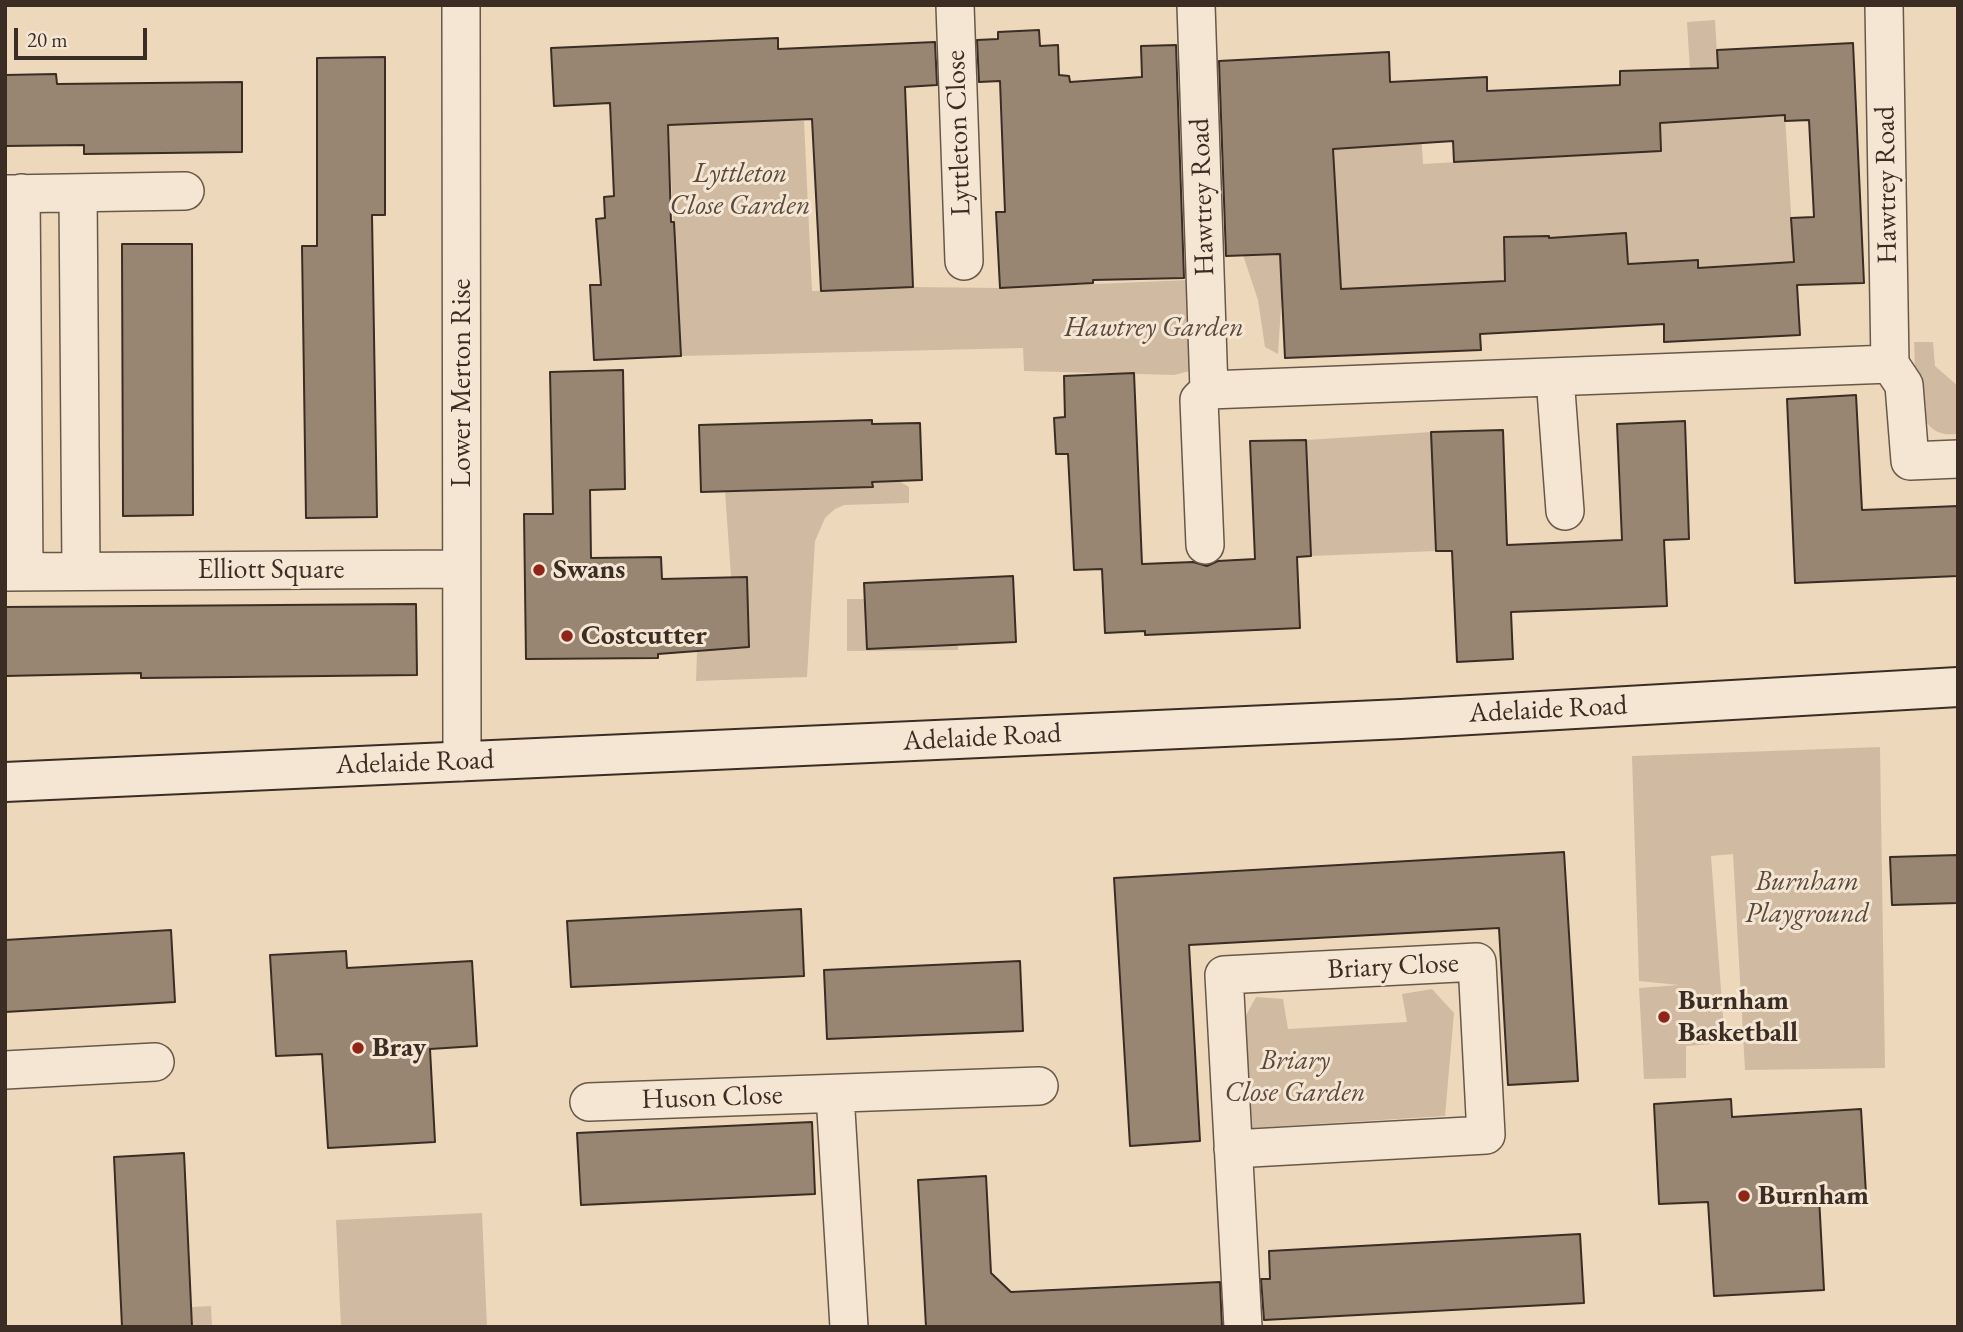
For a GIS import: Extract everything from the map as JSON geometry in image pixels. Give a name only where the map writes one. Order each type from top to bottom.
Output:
[{"type":"main road","name":"Adelaide Road","points":[[5,782],[1387,720],[1958,687]]},
{"type":"street","name":"Lower Merton Rise","points":[[461,5],[462,762]]},
{"type":"street","name":"Lyttleton Close","points":[[955,5],[964,261]]},
{"type":"street","name":"Hawtrey Road","points":[[1196,5],[1209,390],[1199,400],[1205,545]]},
{"type":"street","name":"Hawtrey Road","points":[[1884,5],[1890,364],[1904,385],[1910,461],[1958,459]]},
{"type":"street","name":"Elliott Square","points":[[185,191],[13,193],[15,571],[461,569]]},
{"type":"street","points":[[78,193],[81,572]]},
{"type":"street","points":[[1209,390],[1890,364]]},
{"type":"street","points":[[1555,377],[1565,511]]},
{"type":"street","name":"Briary Close","points":[[1233,1149],[1486,1135],[1477,962],[1224,975],[1233,1149],[1243,1327]]},
{"type":"street","points":[[5,1070],[155,1062]]},
{"type":"street","name":"Huson Close","points":[[589,1102],[1039,1086]]},
{"type":"street","points":[[835,1094],[849,1327]]},
{"type":"green space","points":[[1715,20],[1721,119],[1785,115],[1794,262],[1700,281],[1698,260],[1628,265],[1626,233],[1583,236],[1588,328],[1553,331],[1549,236],[1504,237],[1505,280],[1282,292],[1278,354],[1265,347],[1258,300],[1243,255],[1338,250],[1336,206],[1240,154],[1394,145],[1390,82],[1418,80],[1423,164],[1529,158],[1555,127],[1558,157],[1661,151],[1660,122],[1693,119],[1687,22]]},
{"type":"green space","name":"Lyttleton Close Garden","points":[[804,121],[812,291],[913,287],[1000,288],[1189,280],[1190,371],[1174,375],[1024,371],[1023,348],[681,356],[668,125]]},
{"type":"green space","points":[[1914,342],[1933,342],[1935,366],[1958,386],[1958,434],[1941,433],[1931,428],[1924,418],[1917,394]]},
{"type":"green space","points":[[1431,432],[1436,551],[1311,556],[1306,440]]},
{"type":"green space","points":[[872,481],[899,481],[909,487],[909,503],[844,505],[825,518],[815,541],[807,677],[696,681],[697,651],[749,647],[747,577],[731,577],[725,491],[872,487]]},
{"type":"green space","points":[[847,599],[871,599],[958,627],[958,650],[847,651]]},
{"type":"green space","name":"Burnham Playground","points":[[1880,747],[1885,1068],[1745,1070],[1733,854],[1711,856],[1725,1043],[1686,1046],[1686,1078],[1644,1079],[1639,988],[1679,985],[1639,981],[1632,756]]},
{"type":"green space","name":"Briary Close Garden","points":[[1432,989],[1454,1013],[1445,1116],[1251,1128],[1239,1028],[1256,997],[1283,999],[1288,1029],[1407,1022],[1402,994]]},
{"type":"green space","points":[[482,1213],[487,1327],[341,1327],[336,1220]]},
{"type":"green space","points":[[211,1306],[212,1327],[192,1327],[191,1307]]},
{"type":"building","points":[[1039,30],[1040,46],[1058,45],[1059,75],[1069,76],[1070,82],[1142,77],[1141,46],[1176,45],[1184,278],[1093,280],[1093,283],[1000,288],[996,212],[1005,212],[1000,81],[979,82],[977,40],[998,39],[998,32]]},
{"type":"building","points":[[778,38],[778,49],[935,42],[937,85],[905,87],[913,287],[821,291],[812,119],[668,125],[671,222],[674,222],[681,356],[594,360],[590,285],[601,285],[596,219],[605,218],[604,197],[614,196],[610,103],[554,106],[551,48]]},
{"type":"building","points":[[1853,43],[1864,283],[1797,285],[1800,335],[1664,342],[1664,324],[1480,334],[1481,350],[1285,358],[1280,254],[1226,256],[1219,61],[1389,52],[1390,82],[1487,77],[1487,91],[1620,85],[1620,71],[1718,68],[1717,50]],"holes":[[[1785,115],[1785,121],[1809,120],[1814,217],[1791,218],[1794,262],[1698,268],[1698,260],[1628,264],[1626,233],[1549,238],[1504,237],[1505,281],[1341,289],[1333,149],[1453,141],[1454,162],[1661,151],[1660,123]]]},
{"type":"building","points":[[385,57],[385,215],[372,215],[377,517],[306,518],[302,246],[317,246],[317,58]]},
{"type":"building","points":[[56,74],[57,84],[242,82],[242,152],[84,154],[84,145],[5,146],[5,75]]},
{"type":"building","points":[[122,244],[192,244],[193,515],[123,516]]},
{"type":"building","points":[[623,370],[625,489],[590,490],[591,558],[661,557],[662,579],[747,577],[749,647],[658,654],[658,658],[526,659],[524,514],[553,514],[550,372]]},
{"type":"building","points":[[1134,373],[1142,564],[1193,562],[1207,566],[1218,561],[1255,559],[1250,441],[1306,440],[1311,556],[1297,557],[1300,628],[1145,635],[1145,631],[1105,633],[1102,569],[1074,570],[1068,454],[1056,454],[1054,418],[1065,417],[1064,376]]},
{"type":"building","points":[[1856,395],[1862,510],[1958,506],[1958,576],[1795,583],[1787,399]]},
{"type":"building","points":[[872,420],[872,424],[920,423],[922,480],[872,482],[873,487],[701,492],[699,425]]},
{"type":"building","points":[[1685,421],[1689,539],[1664,540],[1667,606],[1511,612],[1513,659],[1457,662],[1452,551],[1436,551],[1431,432],[1503,430],[1507,545],[1622,540],[1617,424]]},
{"type":"building","points":[[1013,576],[1016,642],[867,649],[864,583]]},
{"type":"building","points":[[416,604],[417,675],[141,678],[141,673],[5,676],[5,607]]},
{"type":"building","points":[[1564,852],[1578,1081],[1508,1085],[1499,928],[1189,945],[1200,1141],[1130,1146],[1114,878]]},
{"type":"building","points":[[1958,855],[1958,903],[1892,905],[1890,857]]},
{"type":"building","points":[[801,909],[804,976],[571,987],[567,921]]},
{"type":"building","points":[[171,930],[175,1002],[5,1012],[5,940]]},
{"type":"building","name":"Bray","points":[[346,951],[347,968],[472,961],[477,1046],[430,1049],[435,1142],[328,1148],[322,1054],[276,1056],[270,955]]},
{"type":"building","points":[[1020,961],[1023,1031],[827,1039],[824,970]]},
{"type":"building","name":"Burnham","points":[[1731,1099],[1732,1117],[1861,1109],[1866,1194],[1819,1197],[1824,1290],[1714,1296],[1708,1202],[1659,1204],[1654,1104]]},
{"type":"building","points":[[812,1122],[815,1194],[581,1205],[577,1133]]},
{"type":"building","points":[[184,1153],[192,1327],[122,1327],[114,1157]]},
{"type":"building","points":[[986,1176],[991,1273],[1011,1292],[1220,1282],[1222,1327],[926,1327],[918,1180]]},
{"type":"building","points":[[1580,1234],[1584,1303],[1264,1320],[1261,1279],[1270,1279],[1269,1251]]},
{"type":"place","name":"Swans","points":[[539,570]]},
{"type":"place","name":"Costcutter","points":[[567,636]]},
{"type":"place","name":"Burnham Basketball","points":[[1664,1017]]},
{"type":"place","name":"Bray","points":[[358,1048]]},
{"type":"place","name":"Burnham","points":[[1744,1196]]},
{"type":"park label","name":"Hawtrey Garden","points":[[1154,328]]}]
